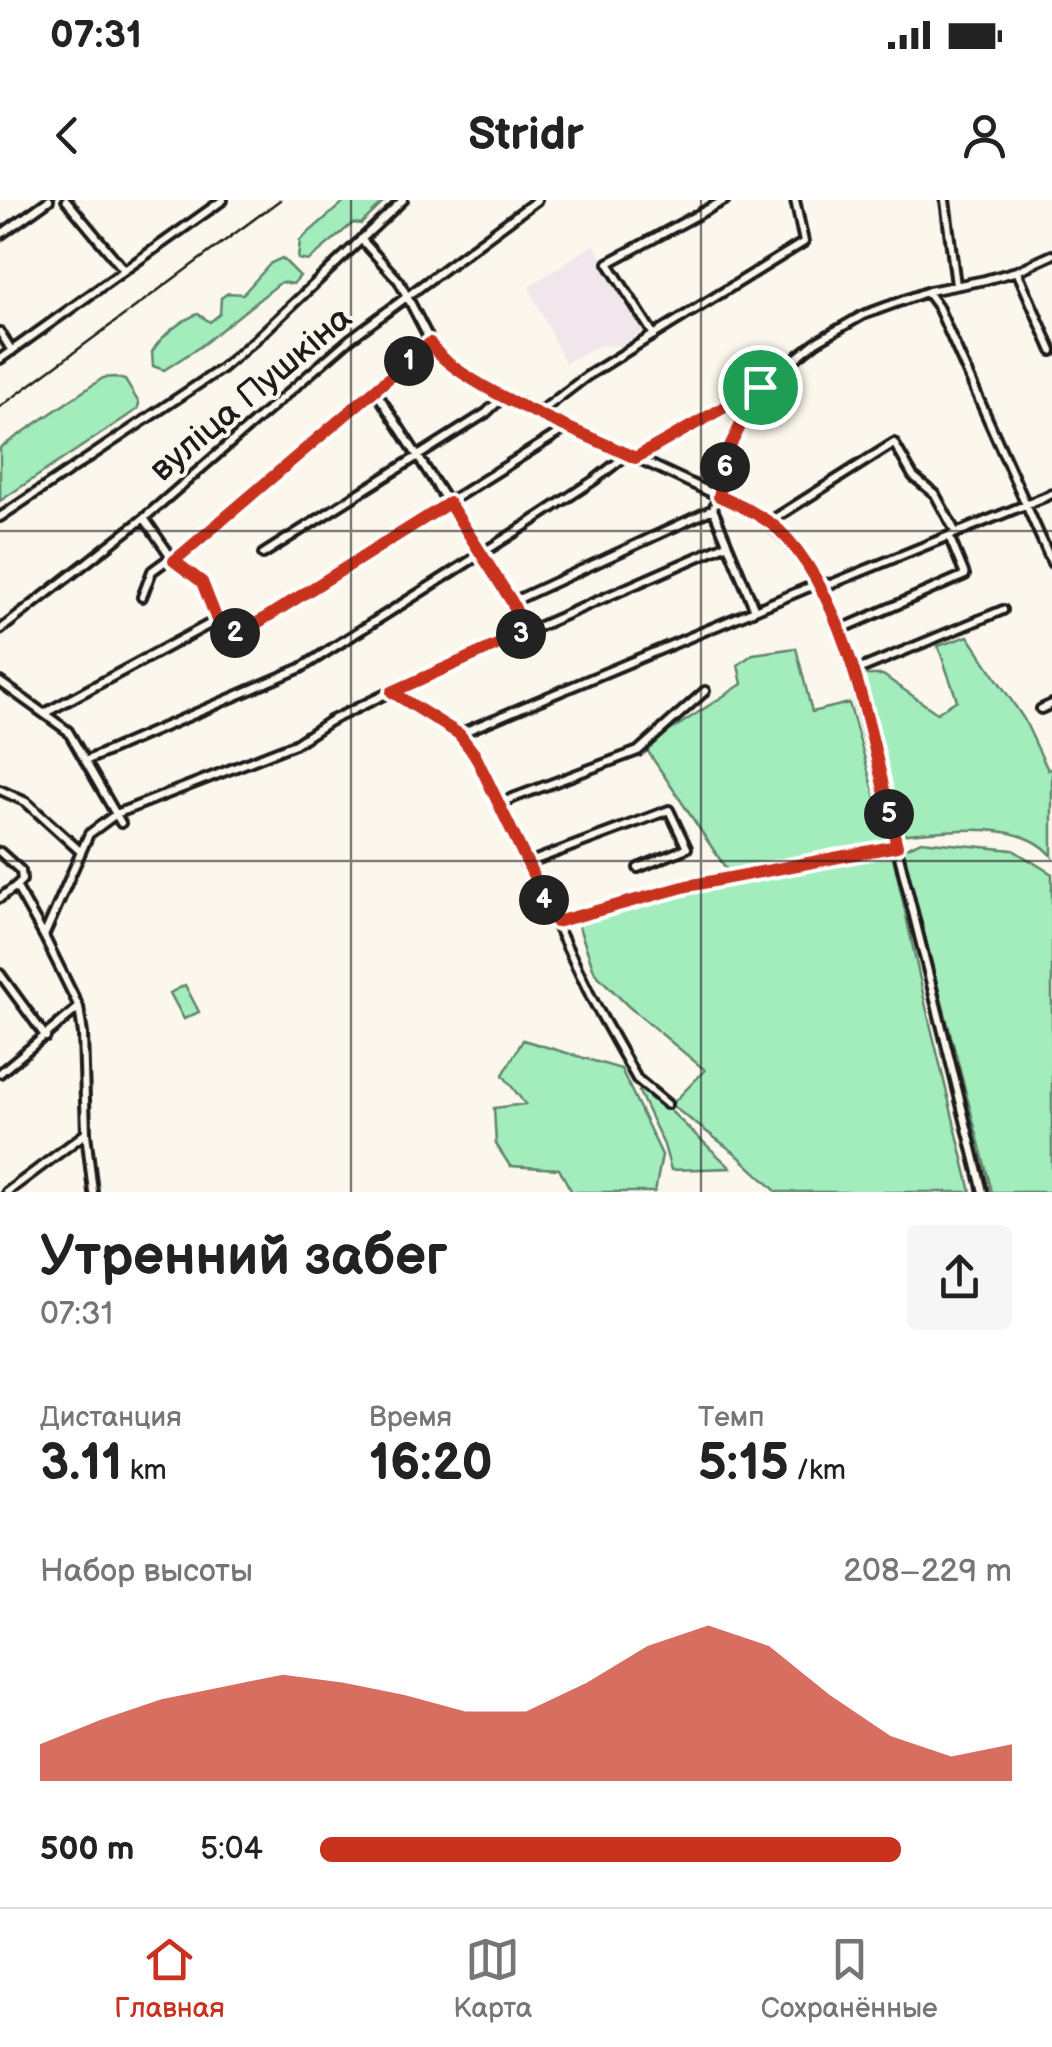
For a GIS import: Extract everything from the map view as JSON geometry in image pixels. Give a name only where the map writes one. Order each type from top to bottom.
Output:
[{"type":"street","points":[[0,234],[50,200]]},
{"type":"street","points":[[66,200],[124,270]]},
{"type":"street","points":[[0,359],[222,200]]},
{"type":"street","points":[[0,517],[221,368],[403,200]]},
{"type":"street","name":"вуліца Пушкіна","points":[[0,630],[144,518],[336,351],[537,200]]},
{"type":"street","points":[[654,335],[608,263],[725,200]]},
{"type":"street","points":[[540,412],[587,376],[804,242],[795,200]]},
{"type":"street","points":[[945,200],[956,285]]},
{"type":"street","points":[[361,239],[388,267],[408,296],[430,343],[450,366],[504,396],[769,522],[794,546],[819,584],[853,672],[983,1192]]},
{"type":"street","points":[[85,761],[301,668],[631,456],[760,387],[816,342],[862,316],[927,292],[986,280],[1052,256]]},
{"type":"street","points":[[1017,270],[1052,351]]},
{"type":"street","points":[[938,306],[945,288]]},
{"type":"street","points":[[927,292],[938,306],[1052,563]]},
{"type":"street","points":[[0,332],[12,350]]},
{"type":"street","points":[[142,597],[152,571],[172,559],[430,343]]},
{"type":"street","points":[[512,602],[713,509],[730,446],[760,387]]},
{"type":"street","points":[[374,390],[512,602],[526,632]]},
{"type":"street","points":[[264,554],[486,413],[504,396]]},
{"type":"street","points":[[144,518],[172,559],[202,582],[217,620],[238,635],[569,427]]},
{"type":"street","points":[[769,522],[894,443],[913,476],[935,494],[965,576],[839,630]]},
{"type":"street","points":[[459,734],[819,584],[831,584],[1052,494]]},
{"type":"street","points":[[713,509],[755,610]]},
{"type":"street","points":[[44,936],[89,834],[116,814],[295,744],[330,720],[725,545]]},
{"type":"street","points":[[853,672],[1003,610]]},
{"type":"street","points":[[45,713],[217,620]]},
{"type":"street","points":[[0,682],[68,731],[121,823]]},
{"type":"street","points":[[497,804],[638,750],[705,691]]},
{"type":"street","points":[[392,692],[459,734],[475,755],[592,999],[637,1079],[666,1104]]},
{"type":"street","points":[[1041,709],[1052,704]]},
{"type":"street","points":[[0,790],[26,802],[80,851]]},
{"type":"street","points":[[526,864],[668,810],[687,848],[638,868]]},
{"type":"street","points":[[556,922],[687,886],[897,846]]},
{"type":"street","points":[[0,852],[21,870],[22,880],[0,898]]},
{"type":"street","points":[[16,886],[79,1007],[93,1192]]},
{"type":"street","points":[[0,974],[46,1037]]},
{"type":"street","points":[[0,1073],[79,1007]]},
{"type":"street","points":[[7,1192],[86,1133]]},
{"type":"shaded area","points":[[594,244],[644,330],[620,346],[599,345],[565,363],[529,287]]},
{"type":"green space","points":[[346,200],[386,200],[361,224],[353,223],[308,261],[298,259],[300,240]]},
{"type":"green space","points":[[282,258],[300,276],[293,284],[281,282],[201,346],[164,370],[153,366],[152,352],[172,329],[198,314],[210,322],[220,314],[221,298],[228,293],[243,294],[271,263]]},
{"type":"green space","points":[[103,378],[125,380],[139,403],[138,409],[0,501],[0,448]]},
{"type":"green space","points":[[968,636],[1024,719],[1048,770],[1052,768],[1052,856],[1039,844],[1002,832],[958,830],[899,835],[862,675],[883,675],[937,713],[957,700],[938,646]]},
{"type":"green space","points":[[796,648],[812,712],[849,703],[889,844],[729,873],[645,747],[742,684],[738,665],[753,654]]},
{"type":"green space","points":[[921,841],[1013,850],[1052,874],[1052,1192],[992,1192],[902,850]]},
{"type":"green space","points":[[892,852],[971,1192],[777,1192],[735,1153],[671,1105],[705,1070],[595,973],[576,919],[705,886]]},
{"type":"green space","points":[[185,985],[199,1012],[184,1019],[170,993]]},
{"type":"green space","points":[[523,1040],[621,1069],[662,1155],[655,1192],[572,1192],[559,1169],[510,1166],[496,1144],[494,1108],[525,1104],[503,1075]]},
{"type":"green space","points":[[644,1086],[731,1168],[671,1170],[664,1145],[639,1092]]},
{"type":"railway","points":[[0,407],[280,200]]},
{"type":"route","points":[[430,343],[444,360],[478,383],[635,458],[760,387],[737,426],[719,496],[776,528],[799,553],[819,584],[853,672],[897,846],[687,886],[556,922],[475,755],[459,734],[392,692],[526,632],[512,602],[449,503],[238,635],[217,620],[202,582],[174,561],[430,343]]}]
